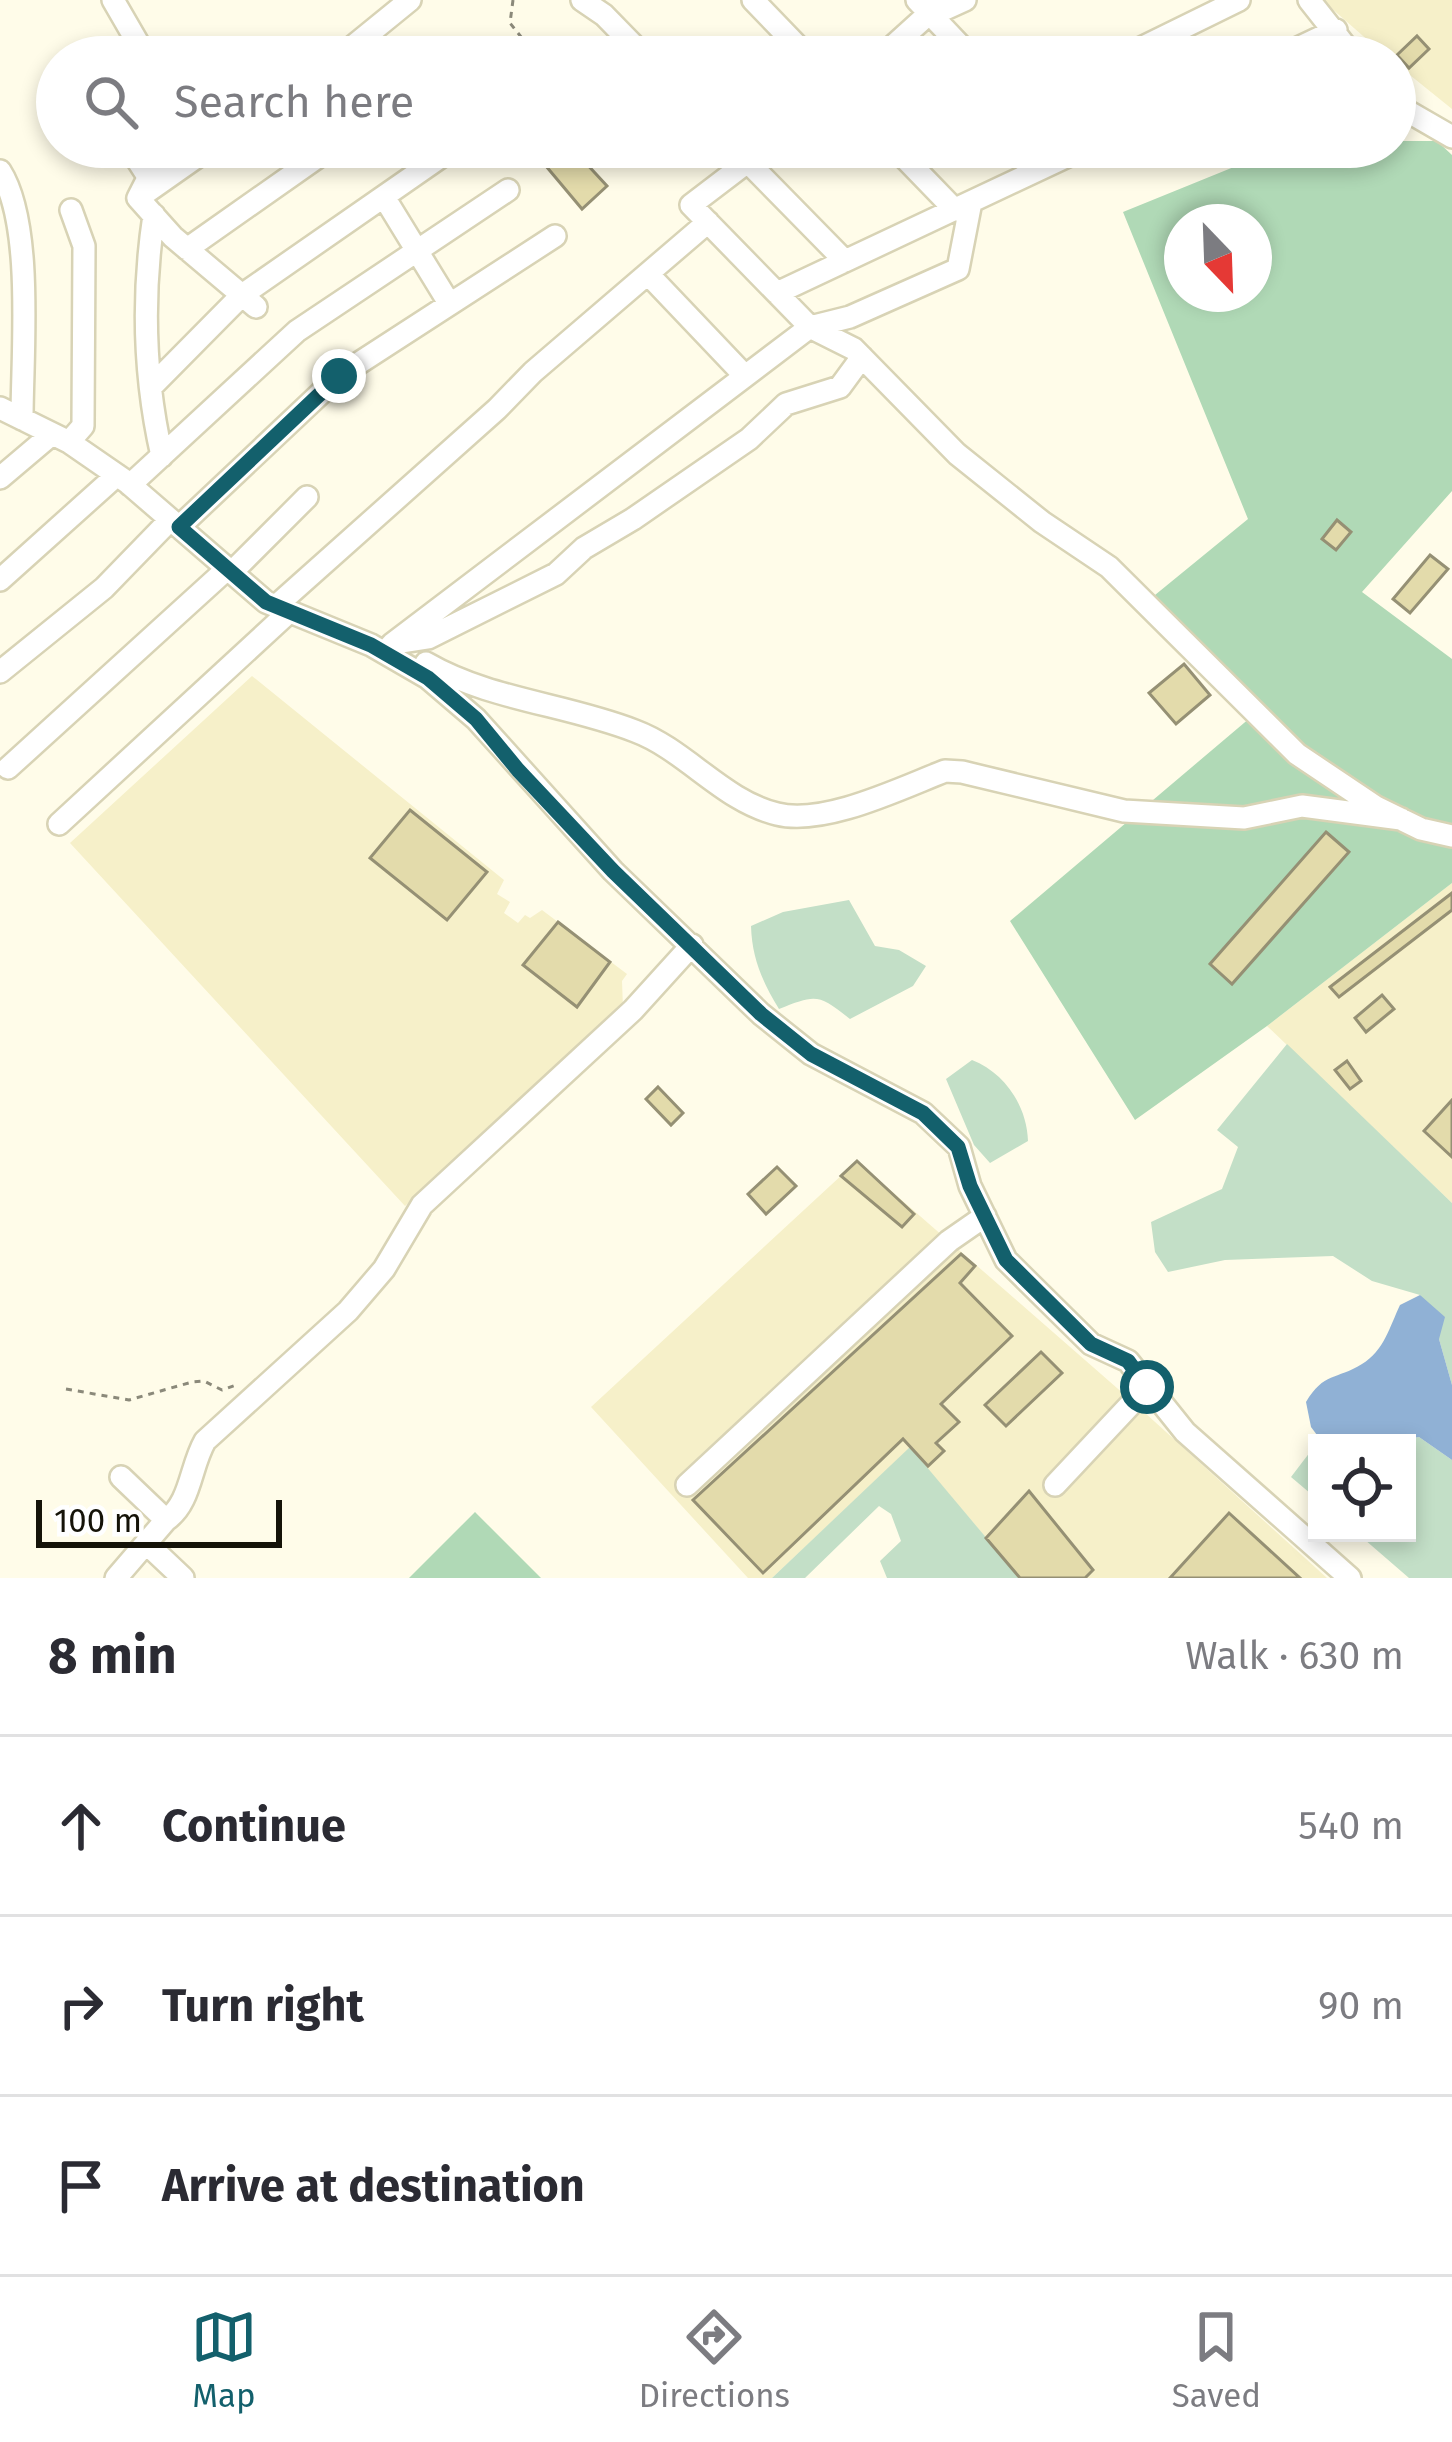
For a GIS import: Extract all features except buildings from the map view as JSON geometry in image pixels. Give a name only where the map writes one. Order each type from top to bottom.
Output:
[{"type":"street","points":[[113,0],[134,36]]},
{"type":"street","points":[[366,36],[410,0]]},
{"type":"street","points":[[582,0],[624,36]]},
{"type":"street","points":[[753,0],[788,36]]},
{"type":"street","points":[[901,36],[931,5],[964,0]]},
{"type":"street","points":[[1309,0],[1340,36]]},
{"type":"street","points":[[1163,36],[1226,3]]},
{"type":"street","points":[[931,5],[955,36]]},
{"type":"street","points":[[1323,36],[1336,30]]},
{"type":"street","points":[[1416,116],[1452,137]]},
{"type":"street","points":[[137,168],[147,197],[187,249],[249,301]]},
{"type":"street","points":[[157,168],[147,197],[144,280],[151,387],[162,456]]},
{"type":"street","points":[[147,197],[184,168]]},
{"type":"street","points":[[187,249],[302,168]]},
{"type":"street","points":[[151,387],[249,301],[425,168]]},
{"type":"street","points":[[727,168],[691,205],[810,327],[862,357],[957,454],[1042,522],[1109,567],[1297,754],[1376,807],[1421,829],[1452,836]]},
{"type":"street","points":[[754,168],[845,261]]},
{"type":"street","points":[[919,168],[963,206]]},
{"type":"street","points":[[777,293],[963,206],[1032,168]]},
{"type":"street","points":[[0,171],[11,189],[21,252],[22,419]]},
{"type":"street","points":[[0,580],[124,480],[162,456],[297,331],[508,190]]},
{"type":"street","points":[[383,197],[449,303]]},
{"type":"street","points":[[392,644],[810,327],[850,317],[958,269],[963,206]]},
{"type":"street","points":[[0,478],[83,426],[85,246],[71,210]]},
{"type":"street","points":[[58,824],[291,613],[550,357],[708,222]]},
{"type":"street","points":[[0,672],[104,588],[339,376],[556,236]]},
{"type":"street","points":[[648,274],[745,376]]},
{"type":"street","points":[[392,644],[428,638],[556,574],[584,548],[748,439],[785,404],[840,388],[862,357]]},
{"type":"street","points":[[0,408],[61,438],[124,480],[230,570],[291,613],[371,645],[444,691],[476,719],[613,871],[761,1014],[811,1054],[923,1113],[958,1147],[1006,1260],[1091,1344],[1128,1361],[1185,1432],[1350,1578]]},
{"type":"street","points":[[8,768],[307,497]]},
{"type":"street","points":[[291,613],[366,631],[455,680],[637,731],[742,799],[780,815],[823,813],[945,771],[1124,811],[1244,818],[1302,806],[1401,819]]},
{"type":"street","points":[[116,1578],[180,1510],[195,1457],[205,1442],[348,1311],[384,1269],[422,1204],[633,1010],[692,945]]},
{"type":"street","points":[[687,1485],[949,1241],[985,1216]]},
{"type":"street","points":[[1054,1485],[1147,1387]]},
{"type":"street","points":[[121,1478],[166,1520]]},
{"type":"street","points":[[146,1543],[183,1578]]},
{"type":"path","points":[[513,0],[510,23],[520,36]]},
{"type":"path","points":[[66,1389],[129,1400],[192,1382],[204,1381],[222,1390],[252,1377]]},
{"type":"shaded area","points":[[1322,0],[1452,0],[1452,109],[1416,80],[1416,36],[1363,36]]},
{"type":"shaded area","points":[[252,676],[504,880],[497,894],[510,902],[504,913],[518,923],[525,915],[530,918],[542,910],[627,974],[622,981],[623,1008],[405,1206],[70,843]]},
{"type":"shaded area","points":[[1452,883],[1452,1203],[1267,1026]]},
{"type":"shaded area","points":[[857,1161],[1327,1578],[1020,1578],[910,1448],[772,1578],[748,1578],[591,1407]]},
{"type":"green space","points":[[1416,141],[1437,141],[1452,155],[1452,491],[1362,592],[1452,659],[1452,883],[1267,1026],[1135,1120],[1010,921],[1257,712],[1144,604],[1248,519],[1123,212],[1231,168],[1416,168]]},
{"type":"green space","points":[[849,900],[875,946],[899,950],[926,966],[913,986],[850,1019],[817,999],[779,1009],[759,969],[751,926],[783,912]]},
{"type":"green space","points":[[1287,1044],[1452,1203],[1452,1385],[1420,1295],[1372,1281],[1333,1256],[1225,1260],[1168,1272],[1155,1252],[1151,1222],[1222,1189],[1238,1147],[1217,1130]]},
{"type":"green space","points":[[972,1060],[1004,1082],[1019,1103],[1027,1128],[1028,1141],[990,1163],[974,1145],[946,1079]]},
{"type":"green space","points":[[1416,1438],[1452,1460],[1452,1578],[1409,1578],[1367,1542],[1416,1542]]},
{"type":"green space","points":[[910,1447],[1020,1578],[887,1578],[880,1561],[901,1541],[891,1514],[879,1506],[805,1578],[772,1578]]},
{"type":"green space","points":[[1308,1455],[1308,1491],[1291,1477]]},
{"type":"green space","points":[[475,1512],[541,1578],[409,1578]]},
{"type":"water","points":[[1420,1295],[1445,1317],[1439,1339],[1452,1385],[1452,1460],[1416,1434],[1316,1434],[1311,1427],[1306,1402],[1313,1392],[1370,1359],[1386,1338],[1400,1305]]},
{"type":"route","points":[[339,376],[179,527],[266,602],[371,645],[428,678],[476,719],[613,871],[761,1014],[811,1054],[923,1113],[958,1147],[970,1186],[1006,1260],[1091,1344],[1128,1361],[1147,1387]]}]
